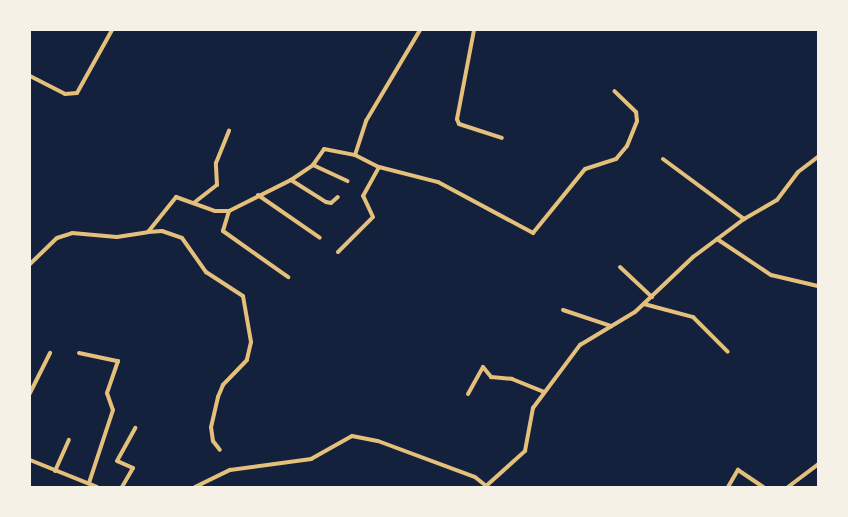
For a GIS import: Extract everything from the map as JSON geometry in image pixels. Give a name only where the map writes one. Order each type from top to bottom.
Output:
[{"type":"street","points":[[30,76],[65,94],[77,93],[112,30]]},
{"type":"street","points":[[355,155],[366,121],[420,30]]},
{"type":"street","points":[[474,30],[457,119],[459,124],[502,138]]},
{"type":"street","points":[[148,232],[176,197],[195,202],[215,211],[229,212],[258,195],[291,180],[313,165],[324,148],[355,155],[379,167],[438,182],[533,233],[584,169],[616,160],[627,146],[637,121],[636,112],[614,91]]},
{"type":"street","points":[[195,202],[217,185],[216,164],[229,131]]},
{"type":"street","points":[[195,487],[230,470],[311,459],[352,436],[378,441],[475,477],[485,486],[525,451],[530,444],[528,422],[544,392],[580,345],[644,304],[717,239],[744,219],[777,200],[798,172],[818,157]]},
{"type":"street","points":[[663,159],[744,219]]},
{"type":"street","points":[[313,165],[347,181]]},
{"type":"street","points":[[338,252],[373,217],[363,196],[379,167]]},
{"type":"street","points":[[291,180],[326,202],[331,203],[338,197]]},
{"type":"street","points":[[258,195],[320,238]]},
{"type":"street","points":[[229,212],[223,231],[288,277]]},
{"type":"street","points":[[30,264],[57,238],[72,233],[117,237],[162,231],[182,238],[206,272],[243,296],[251,342],[247,360],[223,385],[218,397],[211,427],[213,441],[220,450]]},
{"type":"street","points":[[717,239],[771,275],[818,286]]},
{"type":"street","points":[[620,268],[652,297]]},
{"type":"street","points":[[644,304],[693,317],[728,352]]},
{"type":"street","points":[[563,310],[611,326]]},
{"type":"street","points":[[30,393],[50,352]]},
{"type":"street","points":[[79,353],[118,361],[107,393],[114,410],[89,483]]},
{"type":"street","points":[[468,394],[483,367],[491,377],[512,379],[544,392]]},
{"type":"street","points":[[122,487],[133,468],[117,461],[135,428]]},
{"type":"street","points":[[55,471],[69,440]]},
{"type":"street","points":[[30,460],[97,487]]},
{"type":"street","points":[[788,487],[818,464]]},
{"type":"street","points":[[728,487],[738,470],[763,487]]}]
